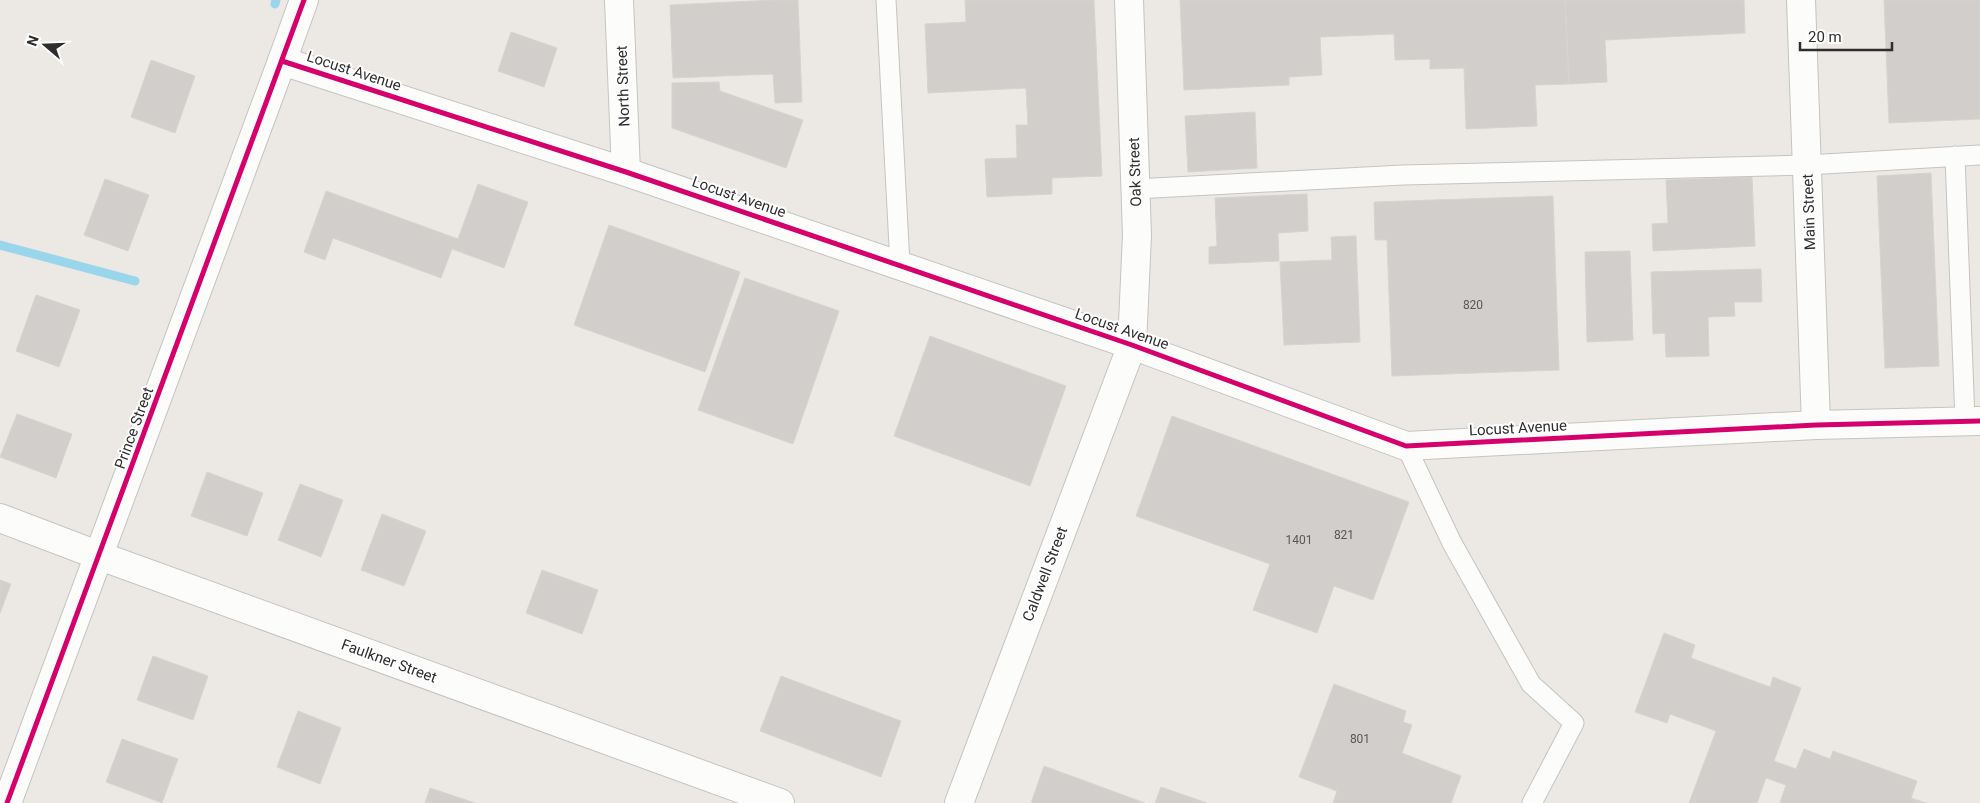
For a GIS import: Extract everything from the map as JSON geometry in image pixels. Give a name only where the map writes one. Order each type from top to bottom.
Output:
[{"type":"street","name":"Prince Street","points":[[7,803],[100,556],[304,0]]},
{"type":"street","name":"North Street","points":[[619,0],[626,172]]},
{"type":"street","name":"Oak Street","points":[[1129,0],[1137,235],[1132,344]]},
{"type":"street","name":"Main Street","points":[[1801,0],[1816,425]]},
{"type":"street","name":"Locust Avenue","points":[[282,60],[626,172],[1132,344],[1406,446],[1816,425],[1973,421]]},
{"type":"street","name":"Caldwell Street","points":[[959,803],[1132,344]]},
{"type":"street","name":"Faulkner Street","points":[[0,518],[780,803]]},
{"type":"lane","points":[[886,0],[900,265]]},
{"type":"lane","points":[[1135,189],[1403,174],[1807,165],[1980,155]]},
{"type":"lane","points":[[1955,156],[1973,421]]},
{"type":"lane","points":[[1406,446],[1452,543],[1531,684],[1574,723],[1532,803]]},
{"type":"building","points":[[798,0],[802,102],[775,103],[773,74],[673,78],[670,5]]},
{"type":"building","points":[[965,0],[1094,0],[1102,176],[1052,178],[1052,194],[987,197],[985,159],[1017,158],[1016,125],[1028,125],[1026,88],[928,93],[925,24],[966,22]]},
{"type":"building","points":[[1180,0],[1565,0],[1569,84],[1535,85],[1537,126],[1466,129],[1464,68],[1430,69],[1430,59],[1395,60],[1394,34],[1320,37],[1322,75],[1289,77],[1289,85],[1184,90]]},
{"type":"building","points":[[1565,0],[1744,0],[1745,33],[1605,40],[1607,82],[1569,84]]},
{"type":"building","points":[[1884,0],[1980,0],[1980,119],[1889,123]]},
{"type":"building","points":[[511,32],[557,48],[544,87],[498,71]]},
{"type":"building","points":[[151,60],[195,76],[175,133],[131,117]]},
{"type":"building","points":[[719,82],[720,91],[803,120],[786,168],[672,128],[672,83]]},
{"type":"building","points":[[1255,112],[1257,168],[1188,172],[1185,116]]},
{"type":"building","points":[[1931,173],[1939,366],[1885,368],[1877,176]]},
{"type":"building","points":[[1752,177],[1755,246],[1653,251],[1652,224],[1668,223],[1666,180]]},
{"type":"building","points":[[105,179],[149,195],[128,251],[84,235]]},
{"type":"building","points":[[478,184],[528,202],[504,268],[452,249],[441,278],[333,238],[325,260],[304,252],[326,191],[458,239]]},
{"type":"building","points":[[1307,194],[1308,231],[1278,233],[1279,261],[1209,264],[1209,247],[1217,246],[1215,198]]},
{"type":"building","points":[[1553,196],[1559,370],[1392,376],[1387,240],[1375,240],[1374,202]]},
{"type":"building","points":[[609,225],[740,272],[705,372],[574,325]]},
{"type":"building","points":[[1356,236],[1360,342],[1284,345],[1280,262],[1332,260],[1331,237]]},
{"type":"building","points":[[1630,251],[1633,340],[1587,342],[1585,252]]},
{"type":"building","points":[[1761,269],[1762,302],[1734,302],[1735,316],[1708,317],[1709,356],[1666,357],[1665,333],[1653,334],[1651,272]]},
{"type":"building","points":[[745,278],[839,311],[793,444],[698,410]]},
{"type":"building","points":[[36,295],[80,310],[59,367],[16,351]]},
{"type":"building","points":[[930,336],[1066,386],[1030,486],[894,436]]},
{"type":"building","points":[[17,414],[72,434],[56,478],[0,457]]},
{"type":"building","points":[[1172,416],[1409,502],[1373,600],[1334,586],[1317,633],[1253,610],[1270,564],[1136,516]]},
{"type":"building","points":[[207,472],[263,493],[247,536],[191,516]]},
{"type":"building","points":[[300,484],[343,500],[321,557],[278,540]]},
{"type":"building","points":[[382,514],[426,531],[404,586],[361,570]]},
{"type":"building","points":[[542,570],[598,590],[582,634],[526,613]]},
{"type":"building","points":[[0,580],[11,584],[0,613]]},
{"type":"building","points":[[1664,633],[1695,645],[1691,658],[1770,687],[1773,677],[1801,688],[1774,761],[1796,769],[1804,749],[1830,759],[1833,751],[1917,781],[1911,798],[1926,803],[1780,803],[1786,785],[1766,778],[1757,803],[1689,803],[1716,731],[1670,714],[1667,723],[1635,712]]},
{"type":"building","points":[[153,656],[208,676],[193,720],[137,700]]},
{"type":"building","points":[[781,676],[901,721],[881,777],[760,731]]},
{"type":"building","points":[[1334,684],[1406,711],[1403,722],[1412,725],[1402,753],[1461,776],[1451,803],[1333,803],[1337,791],[1299,777]]},
{"type":"building","points":[[298,711],[341,728],[320,784],[277,767]]},
{"type":"building","points":[[122,739],[178,759],[162,803],[106,782]]},
{"type":"building","points":[[1044,766],[1145,803],[1031,803]]},
{"type":"building","points":[[1161,787],[1207,803],[1155,803]]},
{"type":"building","points":[[430,788],[475,803],[425,803]]},
{"type":"waterway","points":[[275,4],[276,0]]},
{"type":"waterway","points":[[0,245],[135,281]]},
{"type":"cycle path","points":[[7,803],[304,0]]},
{"type":"cycle path","points":[[282,61],[626,172],[1132,345],[1406,446],[1816,425],[1980,421]]}]
